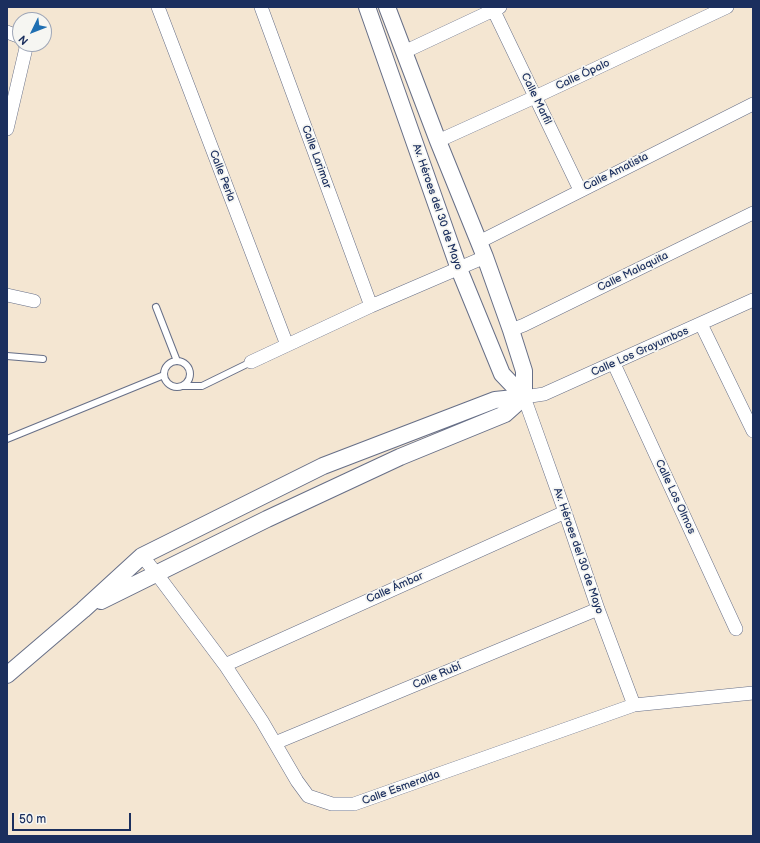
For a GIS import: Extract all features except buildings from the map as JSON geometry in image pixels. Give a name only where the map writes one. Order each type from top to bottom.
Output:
[{"type":"street","name":"Calle Perla","points":[[158,7],[287,345]]},
{"type":"street","name":"Calle Larimar","points":[[261,7],[371,306]]},
{"type":"street","name":"Av. Héroes del 30 de Mayo","points":[[367,7],[459,269],[502,374],[524,397]]},
{"type":"street","name":"Av. Héroes del 30 de Mayo","points":[[387,7],[512,330],[524,371],[524,397],[598,608],[634,705]]},
{"type":"street","name":"Calle Ópalo","points":[[438,141],[727,7]]},
{"type":"street","points":[[404,52],[495,8]]},
{"type":"street","name":"Calle Marfil","points":[[495,8],[534,97],[580,190]]},
{"type":"street","points":[[8,122],[25,52]]},
{"type":"street","name":"Calle Amatista","points":[[478,242],[753,104]]},
{"type":"street","name":"Calle Malaquita","points":[[512,330],[753,213]]},
{"type":"street","points":[[251,362],[371,306],[485,257]]},
{"type":"street","points":[[7,295],[34,301]]},
{"type":"street","name":"Calle Los Grayumbos","points":[[524,397],[544,394],[614,364],[753,300]]},
{"type":"street","points":[[701,324],[753,431]]},
{"type":"street","name":"Calle Los Olmos","points":[[614,364],[736,629]]},
{"type":"street","points":[[7,675],[84,610],[142,556],[323,466],[495,400],[524,397]]},
{"type":"street","points":[[84,610],[267,519],[400,457],[505,414],[524,397]]},
{"type":"street","name":"Calle Ámbar","points":[[225,665],[565,512]]},
{"type":"street","name":"Calle Esmeralda","points":[[142,556],[225,665],[275,743],[297,782],[308,796],[332,804],[354,804],[634,705],[753,693]]},
{"type":"street","name":"Calle Rubí","points":[[275,743],[598,608]]},
{"type":"lane","points":[[156,307],[176,361],[186,365],[189,369],[189,379],[187,383],[177,388],[168,384],[164,375],[167,366],[176,361]]},
{"type":"lane","points":[[7,356],[43,359]]},
{"type":"lane","points":[[182,386],[202,386],[251,362]]},
{"type":"lane","points":[[7,440],[164,375]]}]
